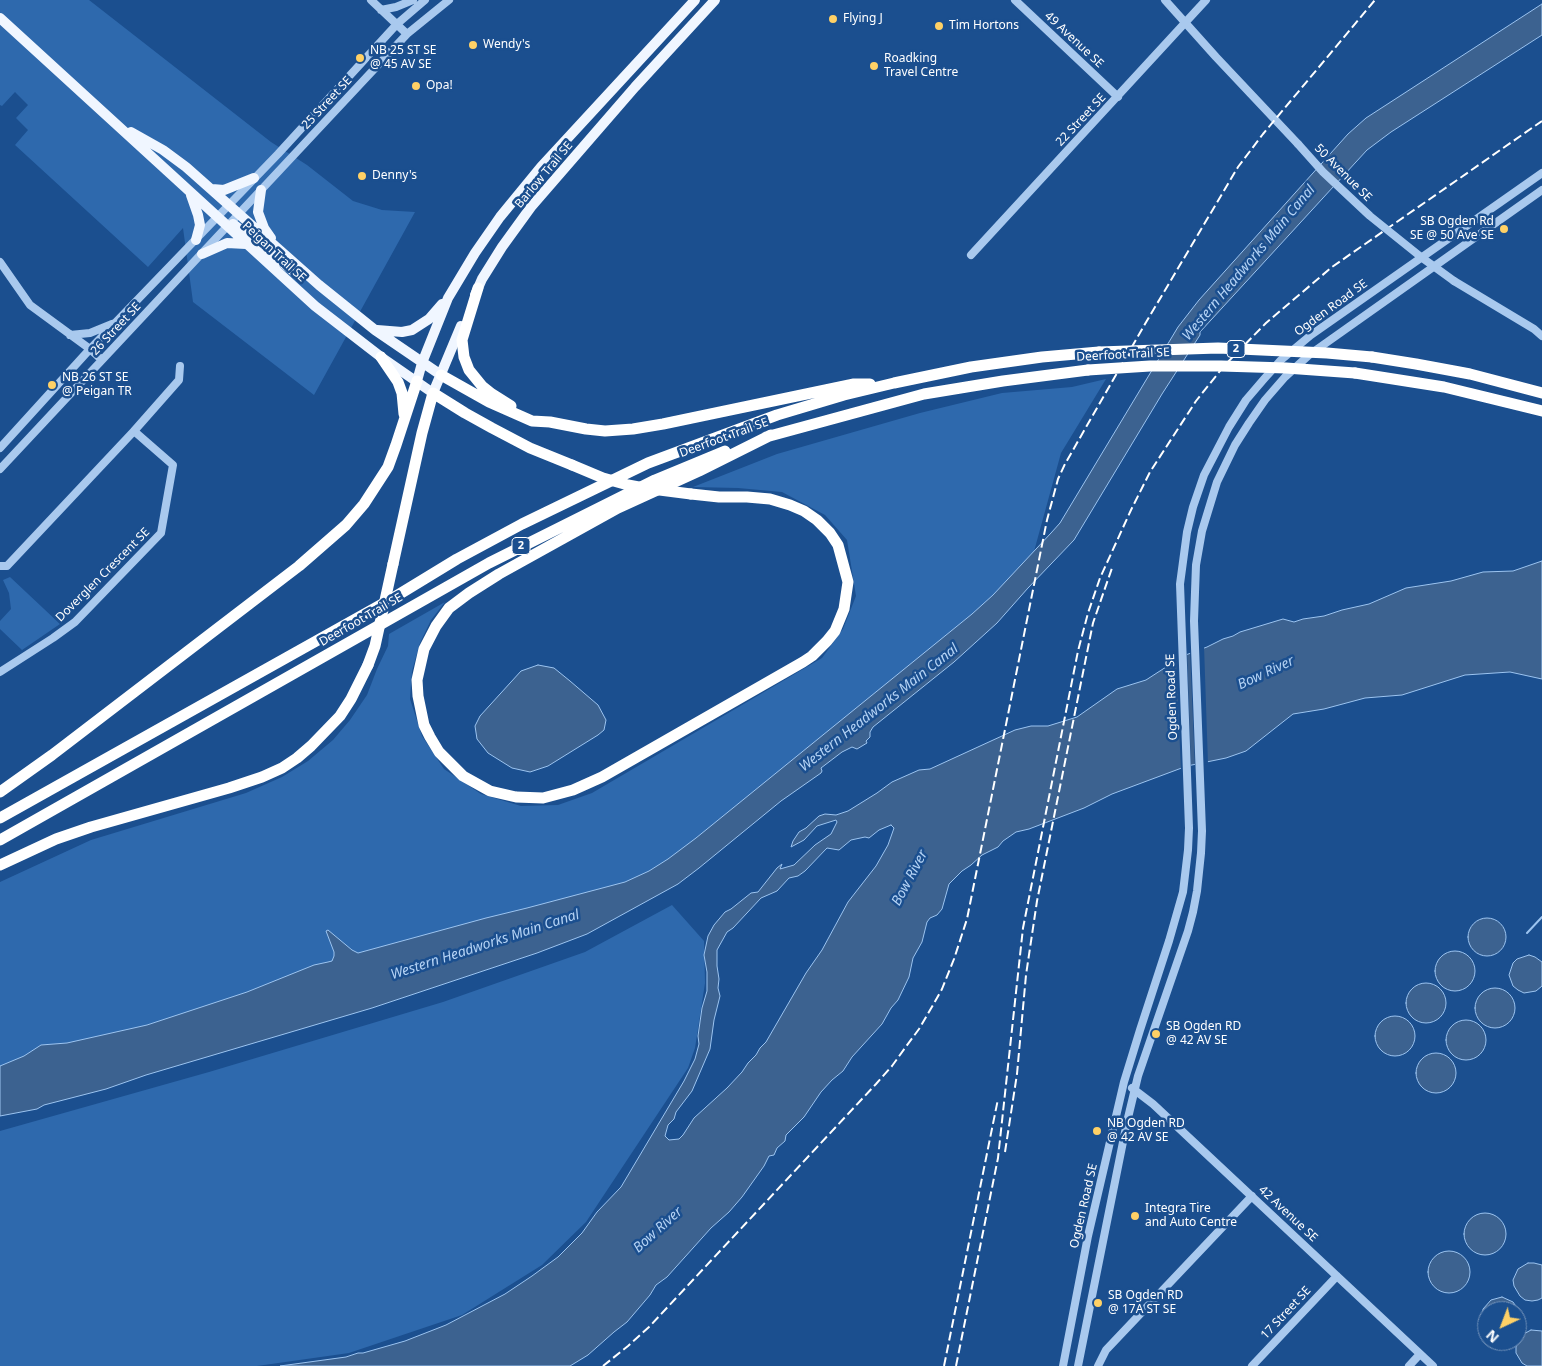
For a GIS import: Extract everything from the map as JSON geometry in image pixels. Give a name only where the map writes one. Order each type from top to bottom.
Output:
[{"type":"highway","points":[[478,288],[462,340],[464,357],[469,370],[482,386],[509,405],[550,422]]},
{"type":"highway","name":"Deerfoot Trail SE","points":[[0,818],[393,598],[457,559],[564,503],[648,463],[734,430],[820,402],[894,383],[971,367],[1042,357],[1099,352],[1218,348],[1299,351],[1372,357],[1470,374],[1542,393]]},
{"type":"highway","points":[[381,357],[398,382],[402,393],[404,421]]},
{"type":"highway","name":"Deerfoot Trail SE","points":[[0,840],[489,562],[655,480],[716,454],[771,435],[924,394],[1088,370],[1150,366],[1286,368],[1354,373],[1444,387],[1542,411]]},
{"type":"highway","points":[[441,375],[513,414],[532,421],[550,422],[596,430],[634,429],[854,384],[894,383]]},
{"type":"highway","points":[[0,792],[60,749],[299,566],[346,525],[378,485],[388,467],[416,381]]},
{"type":"highway","points":[[0,865],[56,839],[91,827],[262,777],[282,768],[297,758],[340,716],[368,665],[375,646],[422,433],[433,393],[464,413],[530,448],[603,478],[644,488],[691,494],[770,499],[790,505],[804,511],[823,526],[838,545],[848,582],[844,609],[835,631],[812,656],[602,777],[580,788],[543,798],[527,798],[490,791],[463,776],[439,752],[424,725],[417,680],[424,648],[449,608],[498,574],[618,508],[699,471],[771,435]]},
{"type":"main road","name":"Barlow Trail SE","points":[[416,381],[448,298],[475,253],[500,217],[541,167],[695,0]]},
{"type":"main road","name":"Barlow Trail SE","points":[[433,393],[478,288],[502,246],[531,207],[715,0]]},
{"type":"main road","name":"Peigan Trail SE","points":[[0,18],[190,192],[218,217],[224,218],[246,244],[315,306],[381,357],[433,393]]},
{"type":"main road","name":"Peigan Trail SE","points":[[107,117],[163,150],[186,167],[319,285],[376,330],[441,375]]},
{"type":"main road","points":[[212,189],[224,190],[254,178]]},
{"type":"main road","points":[[261,190],[258,212],[279,249]]},
{"type":"main road","points":[[190,192],[200,225],[196,240]]},
{"type":"main road","points":[[229,224],[306,280],[319,285]]},
{"type":"main road","points":[[202,254],[227,243],[246,244]]},
{"type":"main road","points":[[376,330],[402,332],[412,330],[429,319],[448,298]]},
{"type":"street","points":[[371,0],[407,34]]},
{"type":"street","points":[[382,10],[396,8],[413,0]]},
{"type":"street","name":"25 Street SE","points":[[218,217],[397,24],[425,0]]},
{"type":"street","name":"25 Street SE","points":[[229,224],[407,34],[449,0]]},
{"type":"street","name":"49 Avenue SE","points":[[1014,0],[1118,97]]},
{"type":"street","name":"50 Avenue SE","points":[[1165,0],[1323,172],[1364,210],[1405,245],[1454,281],[1538,330],[1542,336]]},
{"type":"street","name":"22 Street SE","points":[[971,255],[1206,0]]},
{"type":"street","name":"Ogden Road SE","points":[[1063,1366],[1088,1236],[1124,1082],[1170,941],[1185,881],[1188,828],[1180,584],[1187,532],[1204,475],[1218,445],[1246,400],[1282,360],[1310,335],[1542,173]]},
{"type":"street","name":"Ogden Road SE","points":[[1078,1366],[1134,1090],[1188,931],[1199,875],[1202,830],[1194,612],[1196,565],[1202,531],[1217,482],[1235,445],[1265,400],[1285,377],[1309,355],[1542,190]]},
{"type":"street","name":"26 Street SE","points":[[0,448],[90,349],[218,217]]},
{"type":"street","name":"26 Street SE","points":[[0,469],[229,224]]},
{"type":"street","points":[[0,262],[30,305],[102,360]]},
{"type":"street","points":[[70,335],[90,333],[116,322]]},
{"type":"street","points":[[0,566],[7,566],[134,431],[179,380],[180,366]]},
{"type":"street","name":"Doverglen Crescent SE","points":[[0,672],[75,622],[161,533],[173,465],[134,431]]},
{"type":"street","name":"42 Avenue SE","points":[[1124,1082],[1153,1104],[1433,1366]]},
{"type":"street","points":[[1098,1366],[1106,1350],[1252,1196]]},
{"type":"street","name":"17 Street SE","points":[[1252,1366],[1336,1276]]},
{"type":"street","points":[[1409,1366],[1420,1354]]},
{"type":"shaded area","points":[[0,0],[89,0],[271,142],[307,165],[353,201],[382,210],[415,212],[314,395],[193,302],[183,228],[148,267],[15,145],[28,130],[16,118],[28,105],[15,92],[2,106],[0,105]]},
{"type":"shaded area","points":[[1106,379],[1061,453],[1030,566],[957,636],[649,878],[0,1068],[0,882],[91,840],[246,793],[282,777],[308,761],[333,740],[350,720],[367,695],[388,646],[389,634],[445,602],[431,620],[420,643],[412,671],[410,699],[422,736],[444,769],[481,794],[521,806],[558,805],[592,793],[822,658],[843,629],[856,596],[847,540],[825,515],[782,492],[738,488],[693,487],[777,454],[920,413],[1002,393],[1072,387]]},
{"type":"shaded area","points":[[10,577],[60,624],[22,650],[0,629],[0,621],[11,609],[9,593],[3,580]]},
{"type":"shaded area","points":[[672,905],[704,941],[705,983],[695,1048],[688,1068],[586,1222],[542,1265],[462,1315],[349,1353],[257,1366],[0,1366],[0,1131],[209,1072],[443,1002],[585,952]]},
{"type":"water","name":"Western Headworks Main Canal","points":[[1542,4],[1542,35],[1391,132],[1367,150],[1200,332],[1200,335],[1074,540],[997,623],[954,662],[873,727],[870,737],[866,741],[867,743],[857,749],[852,747],[842,752],[821,768],[821,773],[781,801],[678,884],[587,934],[537,953],[372,1008],[146,1075],[106,1089],[44,1105],[37,1109],[0,1116],[0,1066],[24,1056],[41,1045],[67,1043],[147,1025],[247,992],[314,965],[332,961],[334,952],[326,931],[328,930],[358,953],[625,882],[649,871],[668,859],[972,614],[993,595],[1060,523],[1178,327],[1199,300],[1348,134],[1366,118]]},
{"type":"water","name":"Bow River","points":[[1542,561],[1542,679],[1510,672],[1465,675],[1402,695],[1365,698],[1324,709],[1293,714],[1246,751],[1226,758],[1187,766],[1112,794],[1084,808],[1016,832],[998,847],[982,855],[962,871],[949,884],[942,909],[927,922],[922,942],[913,958],[909,977],[898,1000],[882,1024],[852,1057],[843,1071],[821,1092],[804,1117],[786,1135],[785,1141],[777,1148],[774,1155],[769,1156],[742,1197],[729,1212],[711,1228],[667,1277],[656,1285],[627,1322],[588,1355],[570,1366],[280,1366],[363,1353],[405,1341],[446,1325],[505,1294],[532,1276],[558,1257],[582,1233],[597,1212],[621,1187],[695,1059],[699,1044],[698,1036],[702,1008],[707,991],[707,972],[704,955],[708,936],[714,925],[725,912],[751,893],[758,892],[782,864],[780,869],[794,865],[815,845],[831,834],[837,822],[836,820],[817,826],[804,840],[791,847],[799,832],[819,816],[825,814],[836,815],[848,811],[892,782],[919,770],[930,769],[1015,730],[1031,726],[1048,726],[1077,717],[1117,689],[1146,680],[1183,656],[1240,632],[1283,619],[1294,622],[1324,616],[1369,604],[1406,588],[1451,581],[1483,572],[1513,571]],"holes":[[[891,825],[894,828],[888,845],[876,866],[848,902],[822,950],[806,973],[766,1042],[727,1088],[694,1118],[683,1135],[679,1139],[669,1140],[665,1136],[668,1125],[692,1091],[710,1049],[720,996],[717,950],[727,932],[761,898],[777,891],[789,878],[798,876],[805,871],[827,848],[839,850],[851,840],[869,838],[879,830]]]},
{"type":"water","points":[[538,665],[554,668],[598,705],[606,720],[604,730],[598,735],[548,766],[530,772],[512,768],[488,753],[477,739],[475,726],[480,716],[521,671]]},
{"type":"water","points":[[1487,918],[1501,923],[1506,937],[1501,951],[1487,956],[1473,951],[1468,937],[1473,923]]},
{"type":"water","points":[[1455,951],[1469,957],[1475,971],[1469,985],[1455,991],[1441,985],[1435,971],[1441,957]]},
{"type":"water","points":[[1529,955],[1542,962],[1542,986],[1536,991],[1524,993],[1513,986],[1509,975],[1513,963],[1517,959]]},
{"type":"water","points":[[1426,983],[1440,989],[1446,1003],[1440,1017],[1426,1023],[1412,1017],[1406,1003],[1412,989]]},
{"type":"water","points":[[1495,988],[1509,994],[1515,1008],[1509,1022],[1495,1028],[1481,1022],[1475,1008],[1481,994]]},
{"type":"water","points":[[1395,1016],[1409,1022],[1415,1036],[1409,1050],[1395,1056],[1381,1050],[1375,1036],[1381,1022]]},
{"type":"water","points":[[1466,1020],[1480,1026],[1486,1040],[1480,1054],[1466,1060],[1452,1054],[1446,1040],[1452,1026]]},
{"type":"water","points":[[1436,1053],[1450,1059],[1456,1073],[1450,1087],[1436,1093],[1422,1087],[1416,1073],[1422,1059]]},
{"type":"water","points":[[1489,1213],[1497,1216],[1503,1222],[1506,1234],[1503,1246],[1497,1252],[1481,1255],[1473,1252],[1467,1246],[1464,1230],[1467,1222],[1473,1216]]},
{"type":"water","points":[[1453,1251],[1461,1254],[1467,1260],[1470,1272],[1467,1284],[1461,1290],[1445,1293],[1437,1290],[1431,1284],[1428,1268],[1431,1260],[1437,1254]]},
{"type":"water","points":[[1528,1263],[1542,1265],[1542,1298],[1538,1300],[1525,1300],[1514,1286],[1513,1280],[1518,1269]]},
{"type":"water","points":[[1502,1297],[1511,1301],[1490,1301]]},
{"type":"water","points":[[1531,1330],[1542,1331],[1542,1366],[1527,1366],[1522,1363],[1516,1353],[1516,1351],[1527,1351],[1527,1332]]},
{"type":"pier","points":[[1204,646],[1208,764],[1195,767],[1190,651]]},
{"type":"pier","points":[[1187,652],[1191,767],[1181,771],[1176,658]]},
{"type":"waterway","points":[[1527,933],[1542,917]]},
{"type":"railway","points":[[603,1366],[649,1327],[876,1084],[892,1066],[919,1029],[933,1005],[942,989],[954,959],[967,919],[1047,520],[1058,479],[1145,324],[1238,167],[1263,134],[1375,0]]},
{"type":"railway","points":[[956,1366],[998,1158],[1023,928],[1078,651],[1100,578],[1131,510],[1150,472],[1196,401],[1224,366],[1266,323],[1332,267],[1542,121]]},
{"type":"railway","points":[[1005,1152],[1017,1074],[1026,975],[1037,901],[1093,623],[1112,568]]},
{"type":"railway","points":[[944,1366],[998,1099]]},
{"type":"place","name":"Flying J","points":[[833,19]]},
{"type":"place","name":"Tim Hortons","points":[[939,26]]},
{"type":"place","name":"Wendy's","points":[[473,45]]},
{"type":"place","name":"NB 25 ST SE @ 45 AV SE","points":[[360,58]]},
{"type":"place","name":"Roadking Travel Centre","points":[[874,66]]},
{"type":"place","name":"Opa!","points":[[416,86]]},
{"type":"place","name":"Denny's","points":[[362,176]]},
{"type":"place","name":"SB Ogden Rd SE @ 50 Ave SE","points":[[1504,229]]},
{"type":"place","name":"NB 26 ST SE @ Peigan TR","points":[[52,385]]},
{"type":"place","name":"SB Ogden RD @ 42 AV SE","points":[[1156,1034]]},
{"type":"place","name":"NB Ogden RD @ 42 AV SE","points":[[1097,1131]]},
{"type":"place","name":"Integra Tire and Auto Centre","points":[[1135,1216]]},
{"type":"place","name":"SB Ogden RD @ 17A ST SE","points":[[1098,1303]]}]
